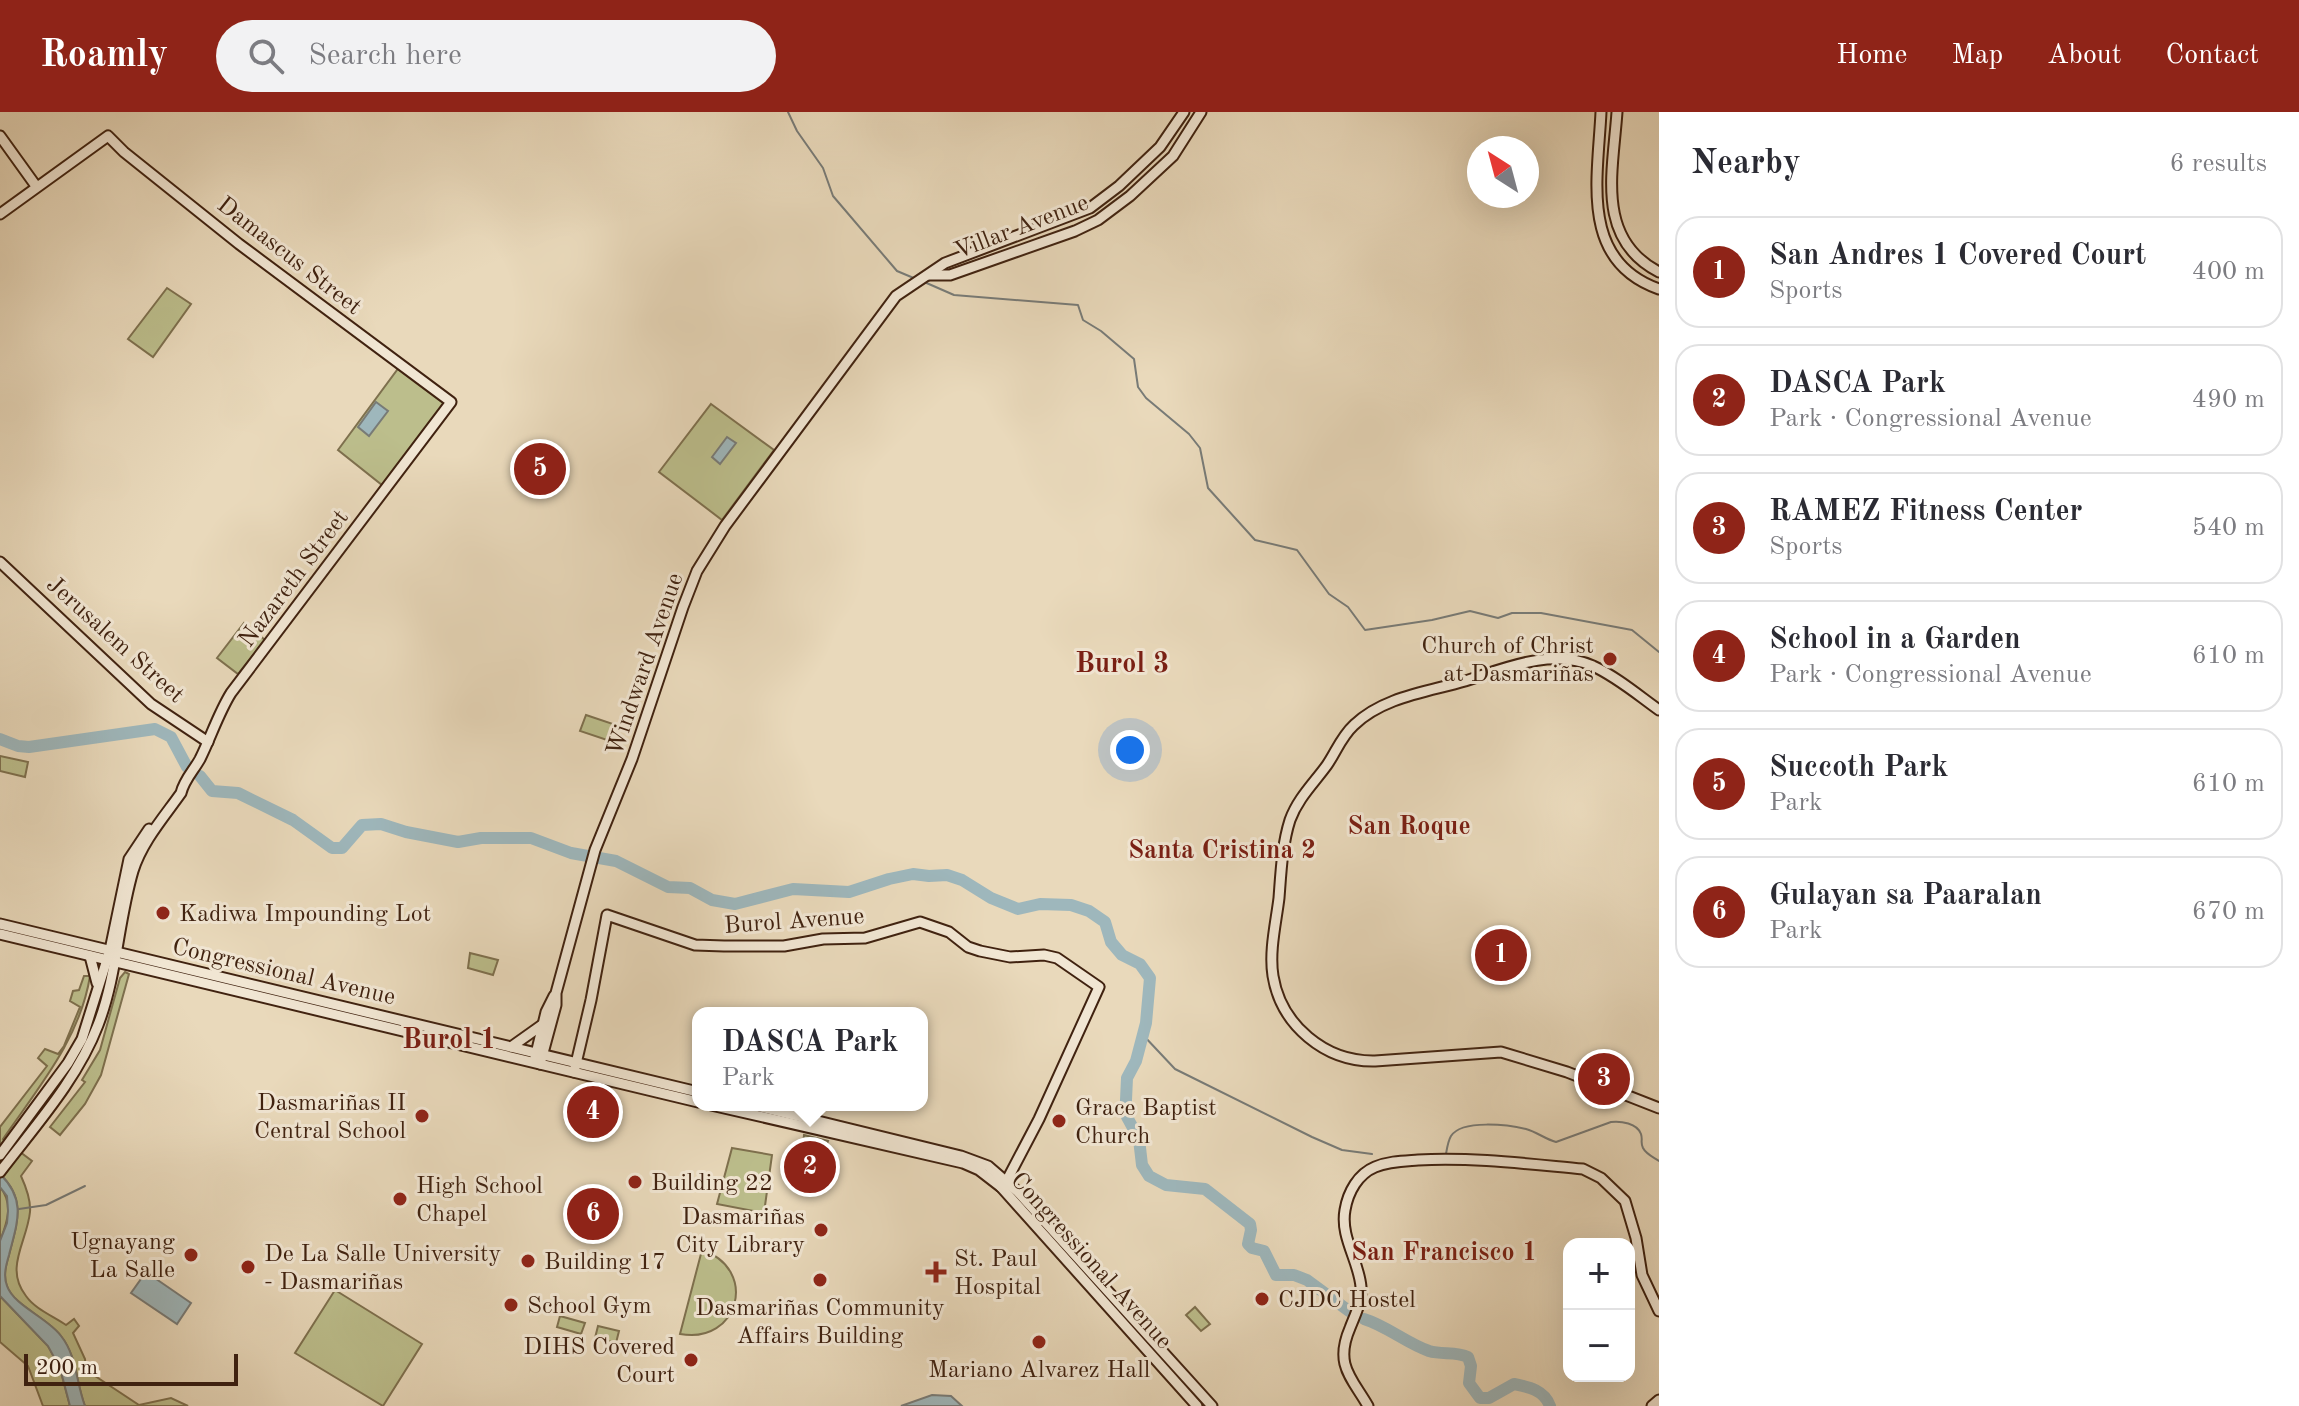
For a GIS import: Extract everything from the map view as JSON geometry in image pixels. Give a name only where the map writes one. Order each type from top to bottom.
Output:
[{"type":"main road","name":"Villar Avenue","points":[[929,275],[945,263],[1090,208],[1119,186],[1160,147],[1184,112]]},
{"type":"main road","name":"Villar Avenue","points":[[929,275],[950,275],[1098,220],[1130,196],[1173,156],[1201,112]]},
{"type":"main road","points":[[1601,112],[1597,193],[1601,229],[1612,252],[1625,268],[1659,289]]},
{"type":"main road","points":[[1617,112],[1612,182],[1615,221],[1629,249],[1642,262],[1659,272]]},
{"type":"main road","points":[[0,136],[36,186],[0,214]]},
{"type":"main road","name":"Damascus Street","points":[[36,186],[108,136],[239,244],[451,402]]},
{"type":"main road","name":"Windward Avenue","points":[[538,1059],[556,1005],[556,993],[595,850],[632,759],[697,571],[725,526],[896,296],[929,275]]},
{"type":"main road","name":"Nazareth Street","points":[[112,956],[131,855],[197,764],[219,712],[231,693],[451,402]]},
{"type":"main road","name":"Jerusalem Street","points":[[0,562],[151,704],[208,742]]},
{"type":"main road","points":[[1659,710],[1596,667],[1559,658],[1528,662],[1373,710],[1343,738],[1329,762],[1304,793],[1290,820],[1272,952],[1278,996],[1291,1020],[1312,1041],[1334,1053],[1359,1062],[1501,1052],[1567,1072],[1659,1108]]},
{"type":"main road","name":"Burol Avenue","points":[[575,1067],[607,915],[695,945],[739,947],[865,938],[920,922],[949,932],[968,947],[980,951],[1010,957],[1044,955],[1057,958],[1099,987],[1039,1119],[1004,1184]]},
{"type":"main road","name":"Congressional Avenue","points":[[0,924],[112,956],[538,1059],[692,1091]]},
{"type":"main road","name":"Congressional Avenue","points":[[0,934],[90,956],[112,956],[511,1047],[538,1059]]},
{"type":"main road","points":[[90,956],[97,992]]},
{"type":"main road","points":[[0,1172],[75,1052],[112,956]]},
{"type":"main road","points":[[0,1155],[13,1147],[83,1058],[98,1024],[112,956]]},
{"type":"main road","name":"Windward Avenue","points":[[538,1059],[542,1025],[556,993]]},
{"type":"main road","points":[[511,1047],[542,1025]]},
{"type":"main road","name":"Congressional Avenue","points":[[575,1067],[692,1100]]},
{"type":"main road","name":"Congressional Avenue","points":[[735,1111],[963,1163],[1004,1184],[1197,1406]]},
{"type":"main road","name":"Congressional Avenue","points":[[777,1111],[982,1163],[1212,1406]]},
{"type":"main road","points":[[1368,1406],[1352,1383],[1344,1361],[1345,1348],[1362,1294],[1344,1217],[1348,1199],[1361,1175],[1376,1167],[1392,1162],[1456,1159],[1583,1169],[1601,1178],[1625,1201],[1636,1238],[1642,1275],[1659,1311]]},
{"type":"main road","points":[[1652,1406],[1659,1400]]},
{"type":"green space","points":[[167,288],[191,304],[153,357],[128,339]]},
{"type":"green space","points":[[400,366],[446,403],[382,485],[338,450]]},
{"type":"green space","points":[[711,404],[774,450],[722,520],[659,472]]},
{"type":"green space","points":[[534,457],[553,470],[545,481],[526,468]]},
{"type":"green space","points":[[244,623],[265,640],[238,674],[217,658]]},
{"type":"green space","points":[[586,715],[619,726],[613,742],[580,731]]},
{"type":"green space","points":[[0,756],[28,762],[25,777],[0,771]]},
{"type":"green space","points":[[1502,939],[1511,966],[1500,971],[1490,945]]},
{"type":"green space","points":[[470,953],[498,960],[493,975],[468,968]]},
{"type":"green space","points":[[125,972],[129,974],[101,1075],[85,1104],[60,1135],[50,1127],[85,1082],[82,1080],[100,1050],[120,978]]},
{"type":"green space","points":[[84,976],[90,976],[85,999],[67,1042],[3,1139],[32,1161],[21,1176],[29,1198],[30,1212],[17,1275],[20,1286],[34,1305],[66,1325],[74,1319],[79,1326],[73,1333],[85,1359],[86,1370],[139,1405],[171,1398],[188,1406],[85,1406],[73,1361],[61,1336],[17,1300],[6,1282],[6,1267],[18,1212],[14,1193],[0,1174],[0,1127],[47,1066],[38,1058],[45,1049],[58,1054],[64,1046],[80,1007],[70,1001],[73,991],[79,990]]},
{"type":"green space","points":[[592,1095],[605,1098],[595,1129],[582,1125]]},
{"type":"green space","points":[[804,1135],[828,1141],[812,1183],[800,1181]]},
{"type":"green space","points":[[732,1148],[772,1155],[764,1213],[717,1204]]},
{"type":"green space","points":[[0,1187],[8,1207],[0,1241]]},
{"type":"green space","points":[[582,1206],[608,1212],[605,1222],[579,1216]]},
{"type":"green space","points":[[702,1250],[720,1260],[731,1273],[736,1288],[734,1303],[728,1317],[716,1328],[700,1334],[680,1334]]},
{"type":"green space","points":[[335,1290],[422,1344],[383,1406],[295,1353]]},
{"type":"green space","points":[[0,1296],[48,1346],[60,1368],[70,1406],[43,1406],[28,1366],[0,1342]]},
{"type":"green space","points":[[1195,1307],[1210,1324],[1201,1331],[1186,1315]]},
{"type":"green space","points":[[560,1316],[585,1323],[581,1334],[557,1327]]},
{"type":"green space","points":[[598,1326],[619,1331],[616,1343],[595,1338]]},
{"type":"water","points":[[376,402],[388,411],[369,436],[358,427]]},
{"type":"water","points":[[727,437],[736,443],[720,464],[712,457]]},
{"type":"water","points":[[0,1174],[14,1193],[18,1212],[5,1270],[7,1286],[17,1300],[61,1336],[73,1361],[85,1406],[70,1406],[60,1368],[48,1346],[0,1296],[0,1241],[8,1211],[7,1196],[0,1187]]},
{"type":"water","points":[[146,1272],[191,1303],[177,1324],[131,1293]]},
{"type":"water","points":[[932,1395],[951,1396],[962,1406],[901,1406]]},
{"type":"waterway","points":[[788,112],[797,131],[823,168],[833,196],[897,271],[916,279]]},
{"type":"waterway","points":[[922,281],[954,295],[1078,305],[1083,320],[1134,359],[1138,387],[1146,398],[1189,434],[1200,448],[1208,488],[1255,540],[1297,550],[1329,594],[1348,607],[1365,630],[1470,611],[1498,618],[1512,613],[1541,613],[1632,630],[1659,652]]},
{"type":"waterway","points":[[0,739],[29,747],[155,729],[171,737],[187,767]]},
{"type":"waterway","points":[[200,776],[212,791],[238,793],[293,820],[332,848],[342,848],[362,825],[381,824],[458,842],[481,838],[531,838],[571,853],[616,861],[668,887],[690,888],[712,900],[735,904],[793,889],[849,892],[913,874],[947,875],[1018,909],[1040,904],[1071,905],[1089,911],[1105,922],[1111,942],[1122,955],[1140,964],[1150,978],[1146,1023],[1136,1061],[1127,1078],[1126,1100],[1127,1117],[1139,1139],[1142,1165],[1149,1176],[1166,1185],[1205,1189],[1250,1224],[1248,1244],[1264,1251],[1276,1275],[1294,1275],[1307,1280],[1349,1311]]},
{"type":"waterway","points":[[1143,1035],[1175,1069],[1342,1150],[1372,1154]]},
{"type":"waterway","points":[[1446,1154],[1451,1136],[1475,1125],[1526,1129],[1556,1142],[1611,1122],[1619,1122],[1636,1127],[1641,1134],[1644,1150],[1659,1161]]},
{"type":"waterway","points":[[19,1209],[46,1205],[85,1186]]},
{"type":"waterway","points":[[1364,1319],[1429,1351],[1468,1357],[1471,1366],[1469,1383],[1480,1398],[1489,1398],[1514,1384],[1540,1393],[1550,1406]]},
{"type":"place","name":"Succoth Park","points":[[540,469]]},
{"type":"place","name":"Church of Christ at Dasmariñas","points":[[1610,659]]},
{"type":"place","name":"Kadiwa Impounding Lot","points":[[163,913]]},
{"type":"place","name":"San Andres 1 Covered Court","points":[[1501,955]]},
{"type":"place","name":"RAMEZ Fitness Center","points":[[1604,1079]]},
{"type":"place","name":"School in a Garden","points":[[593,1112]]},
{"type":"place","name":"Dasmariñas II Central School","points":[[422,1116]]},
{"type":"place","name":"Grace Baptist Church","points":[[1059,1121]]},
{"type":"place","name":"DASCA Park","points":[[810,1167]]},
{"type":"place","name":"Building 22","points":[[635,1182]]},
{"type":"place","name":"High School Chapel","points":[[400,1199]]},
{"type":"place","name":"Gulayan sa Paaralan","points":[[593,1214]]},
{"type":"place","name":"Dasmariñas City Library","points":[[821,1230]]},
{"type":"place","name":"Ugnayang La Salle","points":[[191,1255]]},
{"type":"place","name":"Building 17","points":[[528,1261]]},
{"type":"place","name":"De La Salle University - Dasmariñas","points":[[248,1267]]},
{"type":"place","name":"St. Paul Hospital","points":[[936,1272]]},
{"type":"place","name":"Dasmariñas Community Affairs Building","points":[[820,1280]]},
{"type":"place","name":"CJDC Hostel","points":[[1262,1299]]},
{"type":"place","name":"School Gym","points":[[511,1305]]},
{"type":"place","name":"Mariano Alvarez Hall","points":[[1039,1342]]},
{"type":"place","name":"DIHS Covered Court","points":[[691,1360]]},
{"type":"district","name":"Burol 3","points":[[1122,662]]},
{"type":"district","name":"San Roque","points":[[1409,825]]},
{"type":"district","name":"Santa Cristina 2","points":[[1222,849]]},
{"type":"district","name":"Burol 1","points":[[449,1038]]},
{"type":"district","name":"San Francisco 1","points":[[1444,1251]]}]
